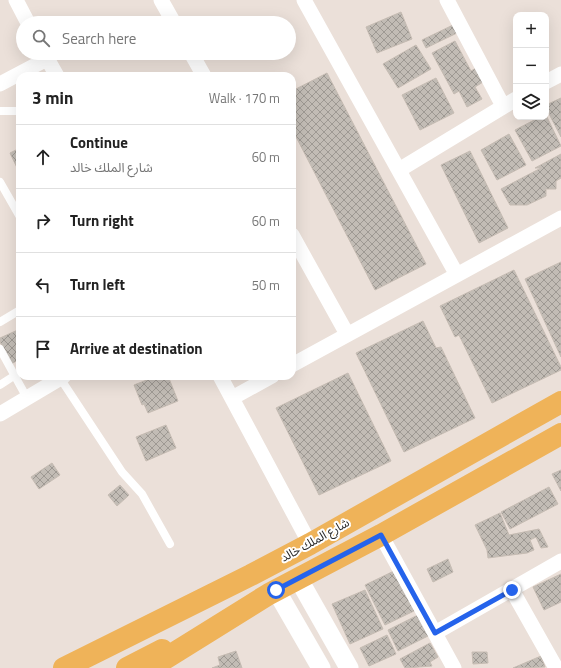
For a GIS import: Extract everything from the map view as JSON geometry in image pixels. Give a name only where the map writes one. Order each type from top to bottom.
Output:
[{"type":"main road","name":"شارع الملك خالد","points":[[64,668],[310,544],[561,402]]},
{"type":"main road","name":"شارع الملك خالد","points":[[150,668],[272,592],[381,535],[561,434]]},
{"type":"main road","points":[[89,668],[251,575]]},
{"type":"main road","points":[[127,668],[272,592]]},
{"type":"street","points":[[16,0],[24,16]]},
{"type":"street","points":[[161,0],[170,16]]},
{"type":"street","points":[[304,0],[457,275]]},
{"type":"street","points":[[447,0],[503,106]]},
{"type":"street","points":[[20,72],[39,60]]},
{"type":"street","points":[[48,60],[55,72]]},
{"type":"street","points":[[195,60],[202,72]]},
{"type":"street","points":[[0,84],[16,74]]},
{"type":"street","points":[[549,80],[561,74]]},
{"type":"street","points":[[399,170],[513,101]]},
{"type":"street","points":[[296,363],[561,218]]},
{"type":"street","points":[[296,242],[347,334]]},
{"type":"street","points":[[0,414],[57,380]]},
{"type":"street","points":[[222,380],[310,544]]},
{"type":"street","points":[[232,398],[265,380]]},
{"type":"street","points":[[381,535],[454,668]]},
{"type":"street","points":[[435,633],[561,561]]},
{"type":"street","points":[[298,578],[349,668]]},
{"type":"street","points":[[512,590],[556,668]]},
{"type":"street","points":[[272,592],[321,668]]},
{"type":"lane","points":[[0,111],[16,111]]},
{"type":"lane","points":[[0,182],[16,210]]},
{"type":"lane","points":[[0,322],[16,312]]},
{"type":"lane","points":[[0,349],[16,373]]},
{"type":"lane","points":[[0,385],[16,375]]},
{"type":"lane","points":[[20,380],[27,398]]},
{"type":"lane","points":[[64,380],[122,472],[142,494],[170,544]]},
{"type":"building","points":[[401,12],[412,39],[377,53],[366,27]]},
{"type":"building","points":[[453,25],[457,33],[426,48],[422,40]]},
{"type":"building","points":[[455,41],[471,71],[476,68],[483,82],[475,87],[482,99],[467,107],[459,91],[454,94],[432,53]]},
{"type":"building","points":[[416,45],[431,69],[398,88],[383,64]]},
{"type":"building","points":[[327,73],[426,264],[375,290],[296,137],[296,89]]},
{"type":"building","points":[[436,78],[454,113],[420,130],[402,95]]},
{"type":"building","points":[[561,98],[561,137],[549,114],[549,104]]},
{"type":"building","points":[[534,120],[548,120],[561,146],[532,161],[515,130]]},
{"type":"building","points":[[509,134],[526,165],[497,180],[481,150]]},
{"type":"building","points":[[16,150],[16,166],[10,153]]},
{"type":"building","points":[[470,151],[508,228],[479,243],[441,165]]},
{"type":"building","points":[[561,154],[561,178],[556,181],[556,189],[546,189],[546,196],[527,205],[510,205],[501,189],[541,168],[535,168]]},
{"type":"building","points":[[561,262],[561,357],[525,279]]},
{"type":"building","points":[[514,270],[561,367],[561,370],[492,403],[459,335],[455,337],[440,306]]},
{"type":"building","points":[[423,321],[436,348],[441,347],[475,418],[404,452],[356,353]]},
{"type":"building","points":[[16,331],[16,361],[11,364],[0,342],[0,338]]},
{"type":"building","points":[[348,373],[391,461],[319,495],[276,408]]},
{"type":"building","points":[[147,380],[170,380],[178,401],[148,413],[144,404],[142,405],[134,385]]},
{"type":"building","points":[[166,425],[176,448],[146,461],[136,437]]},
{"type":"building","points":[[52,463],[60,475],[39,489],[31,477]]},
{"type":"building","points":[[561,470],[561,491],[552,474]]},
{"type":"building","points":[[120,485],[129,495],[117,506],[108,495]]},
{"type":"building","points":[[549,487],[558,504],[510,529],[501,512]]},
{"type":"building","points":[[500,513],[509,535],[539,529],[548,547],[541,548],[536,537],[530,540],[534,550],[527,553],[488,558],[487,550],[475,525]]},
{"type":"building","points":[[448,559],[453,572],[433,582],[427,569]]},
{"type":"building","points":[[396,570],[416,610],[385,625],[365,585]]},
{"type":"building","points":[[561,574],[561,602],[544,610],[533,587]]},
{"type":"building","points":[[365,590],[383,629],[350,644],[332,604]]},
{"type":"building","points":[[420,614],[430,635],[398,651],[388,630]]},
{"type":"building","points":[[387,635],[396,654],[369,666],[360,648]]},
{"type":"building","points":[[430,643],[438,657],[430,662],[432,666],[405,668],[400,659]]},
{"type":"building","points":[[236,651],[242,668],[212,668],[220,665],[218,657]]},
{"type":"building","points":[[472,652],[487,652],[488,663],[473,664]]},
{"type":"building","points":[[541,656],[545,667],[513,668]]},
{"type":"route","points":[[276,590],[381,535],[435,633],[512,590]]}]
